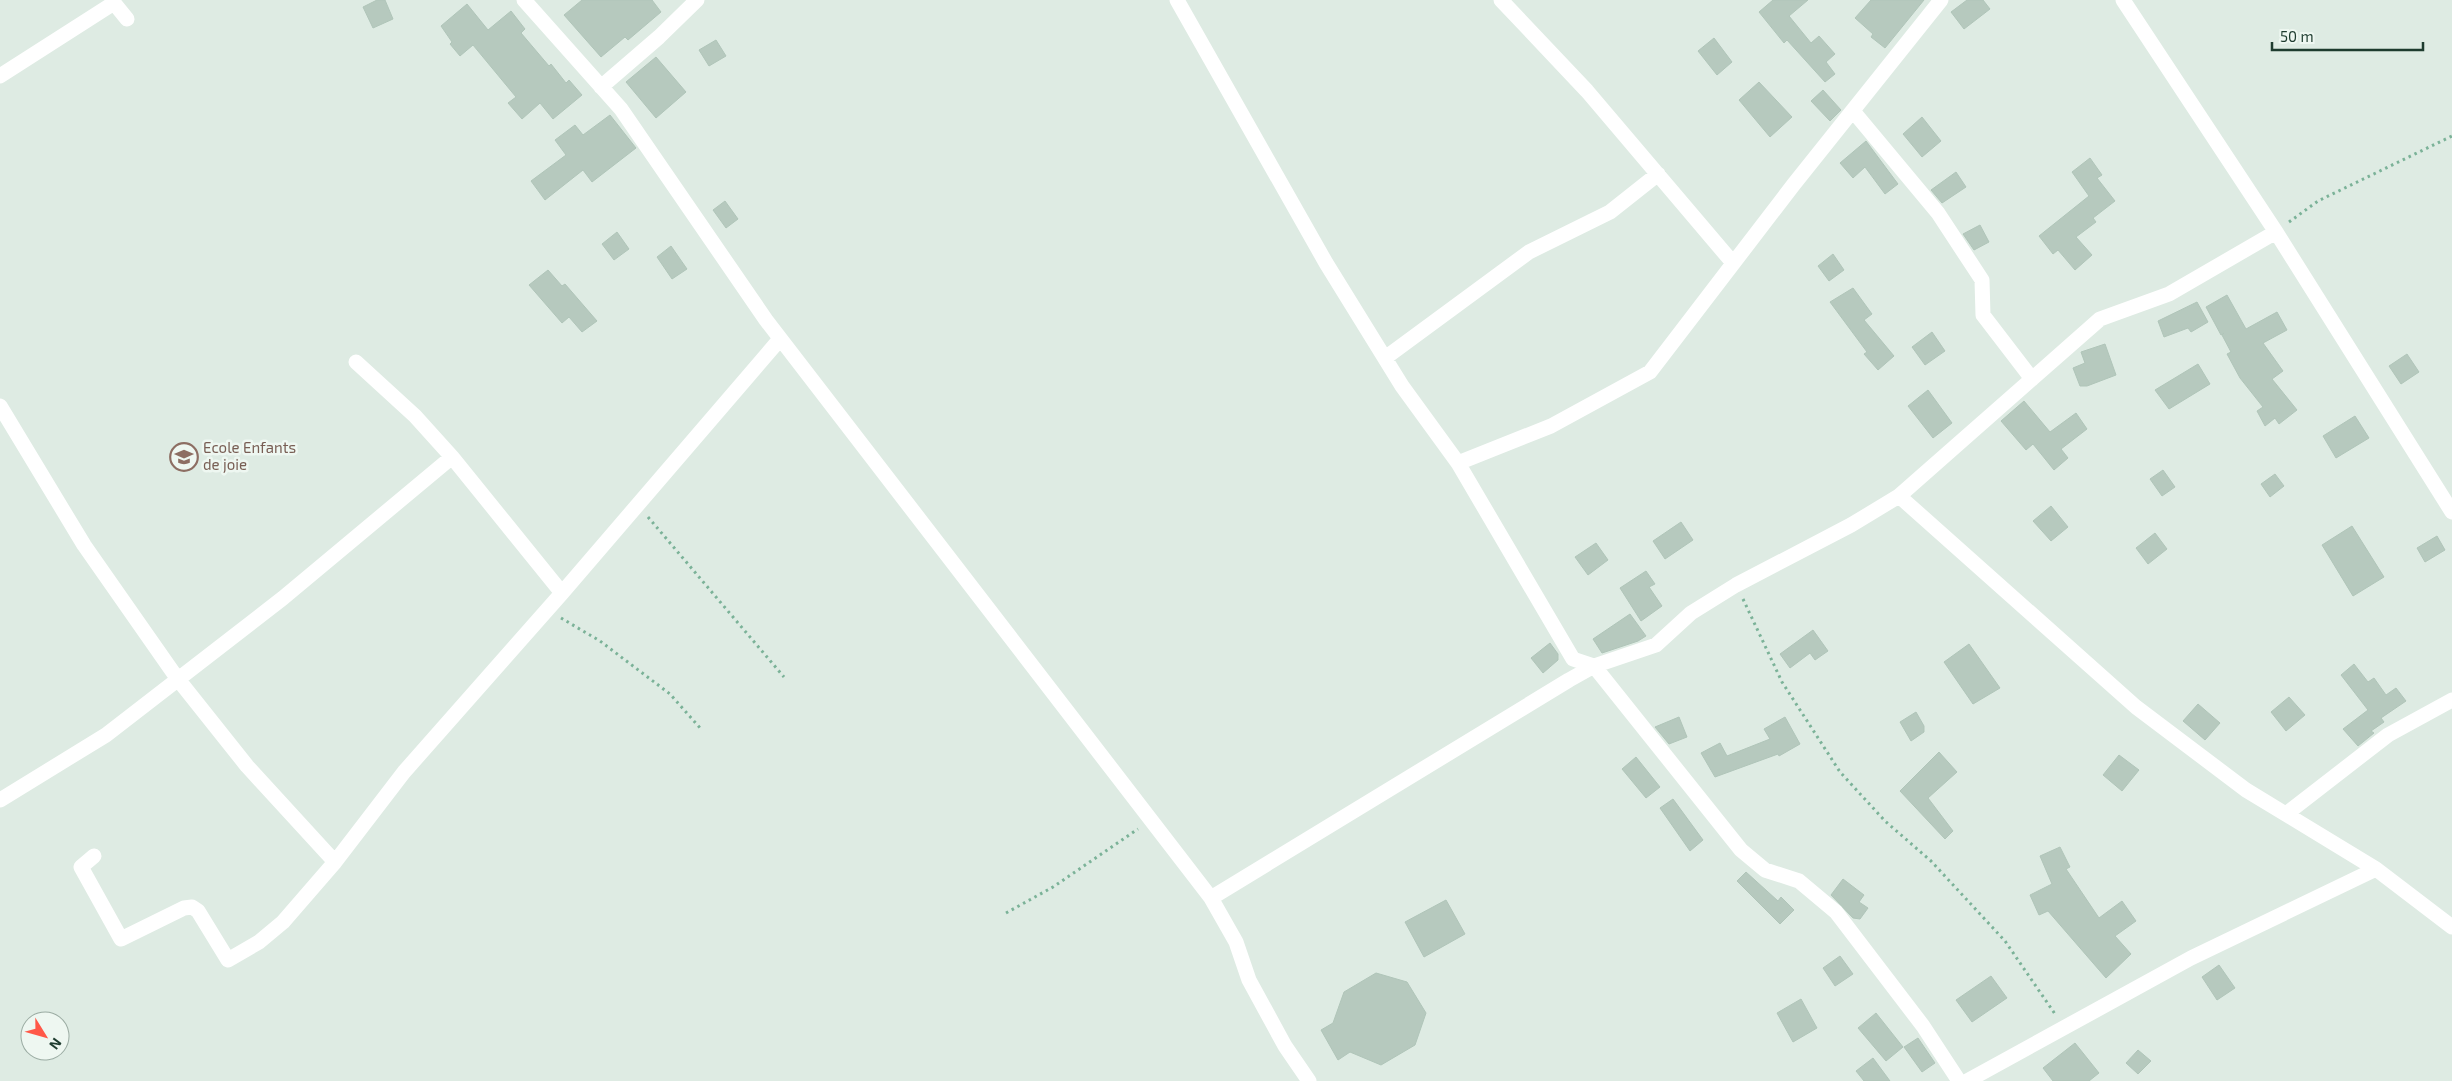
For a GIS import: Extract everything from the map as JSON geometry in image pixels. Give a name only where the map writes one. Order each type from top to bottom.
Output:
[{"type":"street","points":[[524,0],[621,109],[780,339],[1211,898],[1236,942],[1248,980],[1286,1046],[1309,1081]]},
{"type":"street","points":[[601,87],[659,37],[697,0]]},
{"type":"street","points":[[1177,0],[1326,263],[1402,386],[1458,463],[1573,659],[1594,666],[1741,850],[1765,870],[1799,880],[1836,912],[1923,1026],[1959,1081]]},
{"type":"street","points":[[1501,0],[1587,91],[1733,263]]},
{"type":"street","points":[[1458,463],[1551,426],[1650,372],[1733,263],[1941,0]]},
{"type":"street","points":[[2123,0],[2276,232],[2452,512]]},
{"type":"street","points":[[0,76],[114,3],[127,19]]},
{"type":"street","points":[[1853,112],[1938,212],[1982,280],[1983,315],[2032,379]]},
{"type":"street","points":[[1385,358],[1529,252],[1610,212],[1658,174]]},
{"type":"street","points":[[1211,898],[1594,666],[1656,645],[1691,613],[1736,585],[1851,525],[1899,496],[2100,319],[2169,294],[2276,232]]},
{"type":"street","points":[[94,856],[81,866],[121,939],[184,908],[192,907],[198,911],[228,960],[260,942],[283,922],[335,862],[404,772],[548,610],[780,339]]},
{"type":"street","points":[[356,362],[415,416],[452,457],[562,593]]},
{"type":"street","points":[[0,406],[84,545],[177,678],[247,766],[335,862]]},
{"type":"street","points":[[0,800],[106,735],[177,678],[283,598],[452,457]]},
{"type":"street","points":[[1899,496],[2136,706],[2246,790],[2376,869],[2452,926]]},
{"type":"street","points":[[2286,814],[2388,734],[2452,700]]},
{"type":"street","points":[[1967,1081],[2191,958],[2376,869]]},
{"type":"path","points":[[2276,232],[2318,201],[2452,136]]},
{"type":"path","points":[[637,506],[664,533],[784,677]]},
{"type":"path","points":[[1736,585],[1782,682],[1840,772],[1885,821],[1932,860],[2005,941],[2064,1028]]},
{"type":"path","points":[[548,610],[600,641],[670,694],[701,729]]},
{"type":"path","points":[[1006,913],[1053,887],[1151,821]]},
{"type":"building","points":[[377,0],[385,0],[393,19],[373,28],[363,7]]},
{"type":"building","points":[[582,0],[652,0],[661,12],[628,40],[625,37],[601,57],[564,15]]},
{"type":"building","points":[[1773,0],[1808,0],[1789,16],[1811,43],[1819,36],[1835,54],[1826,62],[1835,74],[1825,82],[1787,40],[1784,43],[1759,12]]},
{"type":"building","points":[[1871,0],[1924,0],[1885,48],[1871,37],[1873,34],[1855,18]]},
{"type":"building","points":[[1967,0],[1983,0],[1990,9],[1964,29],[1951,12]]},
{"type":"building","points":[[467,4],[488,30],[511,11],[525,29],[521,33],[549,66],[551,64],[566,83],[569,80],[582,95],[553,119],[540,103],[522,119],[508,103],[516,97],[473,45],[460,56],[450,44],[452,42],[441,26]]},
{"type":"building","points":[[1714,38],[1732,62],[1717,75],[1698,51]]},
{"type":"building","points":[[716,40],[726,56],[709,66],[699,50]]},
{"type":"building","points":[[656,57],[686,92],[656,118],[626,82]]},
{"type":"building","points":[[1759,82],[1792,117],[1770,137],[1739,100]]},
{"type":"building","points":[[1823,90],[1841,110],[1830,121],[1811,101]]},
{"type":"building","points":[[610,115],[636,148],[592,182],[583,170],[545,200],[531,181],[566,155],[555,140],[575,125],[583,135]]},
{"type":"building","points":[[1922,117],[1941,141],[1922,157],[1903,134]]},
{"type":"building","points":[[1866,141],[1898,184],[1885,194],[1865,167],[1853,178],[1840,163]]},
{"type":"building","points":[[2090,158],[2102,175],[2097,178],[2115,201],[2093,218],[2096,222],[2076,237],[2092,255],[2075,270],[2058,250],[2053,254],[2039,236],[2089,196],[2072,172]]},
{"type":"building","points":[[1956,172],[1966,187],[1942,203],[1931,190]]},
{"type":"building","points":[[725,201],[738,219],[726,228],[713,210]]},
{"type":"building","points":[[1980,225],[1989,242],[1974,250],[1963,234]]},
{"type":"building","points":[[617,232],[629,249],[614,260],[602,244]]},
{"type":"building","points":[[671,246],[687,269],[672,279],[657,257]]},
{"type":"building","points":[[1833,254],[1844,270],[1829,281],[1818,266]]},
{"type":"building","points":[[548,270],[562,286],[565,284],[597,321],[582,332],[569,317],[562,323],[529,285]]},
{"type":"building","points":[[1853,288],[1872,314],[1864,320],[1894,356],[1878,370],[1864,354],[1867,352],[1830,302]]},
{"type":"building","points":[[2227,295],[2246,329],[2277,312],[2287,330],[2263,343],[2283,371],[2272,379],[2297,410],[2279,424],[2275,418],[2265,426],[2257,411],[2263,407],[2240,378],[2227,354],[2231,352],[2222,335],[2224,333],[2221,335],[2206,307]]},
{"type":"building","points":[[2197,302],[2208,322],[2191,332],[2188,328],[2164,337],[2158,321]]},
{"type":"building","points":[[1932,332],[1945,351],[1925,365],[1912,347]]},
{"type":"building","points":[[2105,344],[2116,375],[2087,386],[2080,386],[2073,368],[2085,363],[2081,352]]},
{"type":"building","points":[[2407,354],[2419,372],[2401,384],[2389,366]]},
{"type":"building","points":[[2198,364],[2210,384],[2169,409],[2155,390]]},
{"type":"building","points":[[1928,390],[1952,423],[1933,438],[1908,406]]},
{"type":"building","points":[[2024,401],[2050,432],[2076,413],[2087,429],[2061,449],[2068,458],[2054,470],[2033,444],[2026,450],[2001,421]]},
{"type":"building","points":[[2355,416],[2369,438],[2336,458],[2323,436]]},
{"type":"building","points":[[2163,470],[2175,487],[2162,496],[2150,479]]},
{"type":"building","points":[[2275,474],[2284,486],[2270,497],[2261,484]]},
{"type":"building","points":[[2051,506],[2068,527],[2051,541],[2033,521]]},
{"type":"building","points":[[1681,522],[1693,540],[1665,559],[1653,541]]},
{"type":"building","points":[[2352,526],[2384,577],[2353,596],[2322,545]]},
{"type":"building","points":[[2155,533],[2167,549],[2148,564],[2136,548]]},
{"type":"building","points":[[2437,536],[2445,550],[2425,562],[2417,548]]},
{"type":"building","points":[[1596,543],[1608,560],[1588,575],[1575,557]]},
{"type":"building","points":[[1646,571],[1655,584],[1649,587],[1662,606],[1641,621],[1620,588]]},
{"type":"building","points":[[1630,614],[1646,636],[1638,641],[1602,653],[1593,639]]},
{"type":"building","points":[[1813,630],[1828,651],[1815,660],[1810,653],[1790,668],[1780,654]]},
{"type":"building","points":[[1550,643],[1558,654],[1558,660],[1543,673],[1531,658]]},
{"type":"building","points":[[1969,644],[2000,688],[1973,704],[1944,662]]},
{"type":"building","points":[[2354,664],[2368,682],[2374,678],[2386,695],[2396,688],[2406,701],[2381,718],[2384,722],[2371,731],[2374,733],[2358,746],[2343,729],[2368,710],[2341,675]]},
{"type":"building","points":[[2289,697],[2305,715],[2286,731],[2271,712]]},
{"type":"building","points":[[2198,704],[2220,723],[2205,740],[2183,721]]},
{"type":"building","points":[[1916,712],[1924,726],[1924,732],[1911,741],[1900,722]]},
{"type":"building","points":[[1679,717],[1687,737],[1669,744],[1655,727]]},
{"type":"building","points":[[1785,717],[1800,744],[1779,756],[1778,754],[1715,777],[1701,753],[1720,743],[1727,756],[1770,739],[1764,729]]},
{"type":"building","points":[[1939,752],[1957,772],[1928,798],[1953,831],[1945,839],[1900,791]]},
{"type":"building","points":[[2119,755],[2139,770],[2122,791],[2103,775]]},
{"type":"building","points":[[1636,757],[1660,787],[1646,798],[1622,769]]},
{"type":"building","points":[[1673,799],[1703,840],[1690,851],[1660,808]]},
{"type":"building","points":[[2060,847],[2070,867],[2066,869],[2099,918],[2122,901],[2136,921],[2115,936],[2131,954],[2106,978],[2048,911],[2039,915],[2030,895],[2052,884],[2040,856]]},
{"type":"building","points":[[1746,872],[1778,901],[1781,897],[1794,910],[1780,924],[1737,881]]},
{"type":"building","points":[[1843,879],[1864,895],[1859,902],[1868,908],[1860,919],[1853,918],[1831,895]]},
{"type":"building","points":[[1446,900],[1465,934],[1424,957],[1405,922]]},
{"type":"building","points":[[1840,956],[1853,974],[1835,986],[1823,968]]},
{"type":"building","points":[[2219,965],[2235,988],[2217,1000],[2202,977]]},
{"type":"building","points":[[1376,973],[1407,982],[1426,1013],[1415,1045],[1381,1065],[1350,1052],[1338,1060],[1321,1030],[1333,1023],[1344,992]]},
{"type":"building","points":[[1991,976],[2007,998],[1972,1022],[1956,1000]]},
{"type":"building","points":[[1801,999],[1817,1028],[1793,1042],[1777,1013]]},
{"type":"building","points":[[1876,1013],[1903,1047],[1886,1061],[1858,1028]]},
{"type":"building","points":[[1918,1038],[1935,1063],[1922,1072],[1904,1047]]},
{"type":"building","points":[[2075,1043],[2099,1073],[2089,1081],[2053,1081],[2043,1068]]},
{"type":"building","points":[[2138,1050],[2151,1061],[2138,1074],[2126,1063]]},
{"type":"building","points":[[1873,1058],[1890,1081],[1864,1081],[1856,1071]]},
{"type":"place","name":"Ecole Enfants de joie","points":[[184,457]]}]
